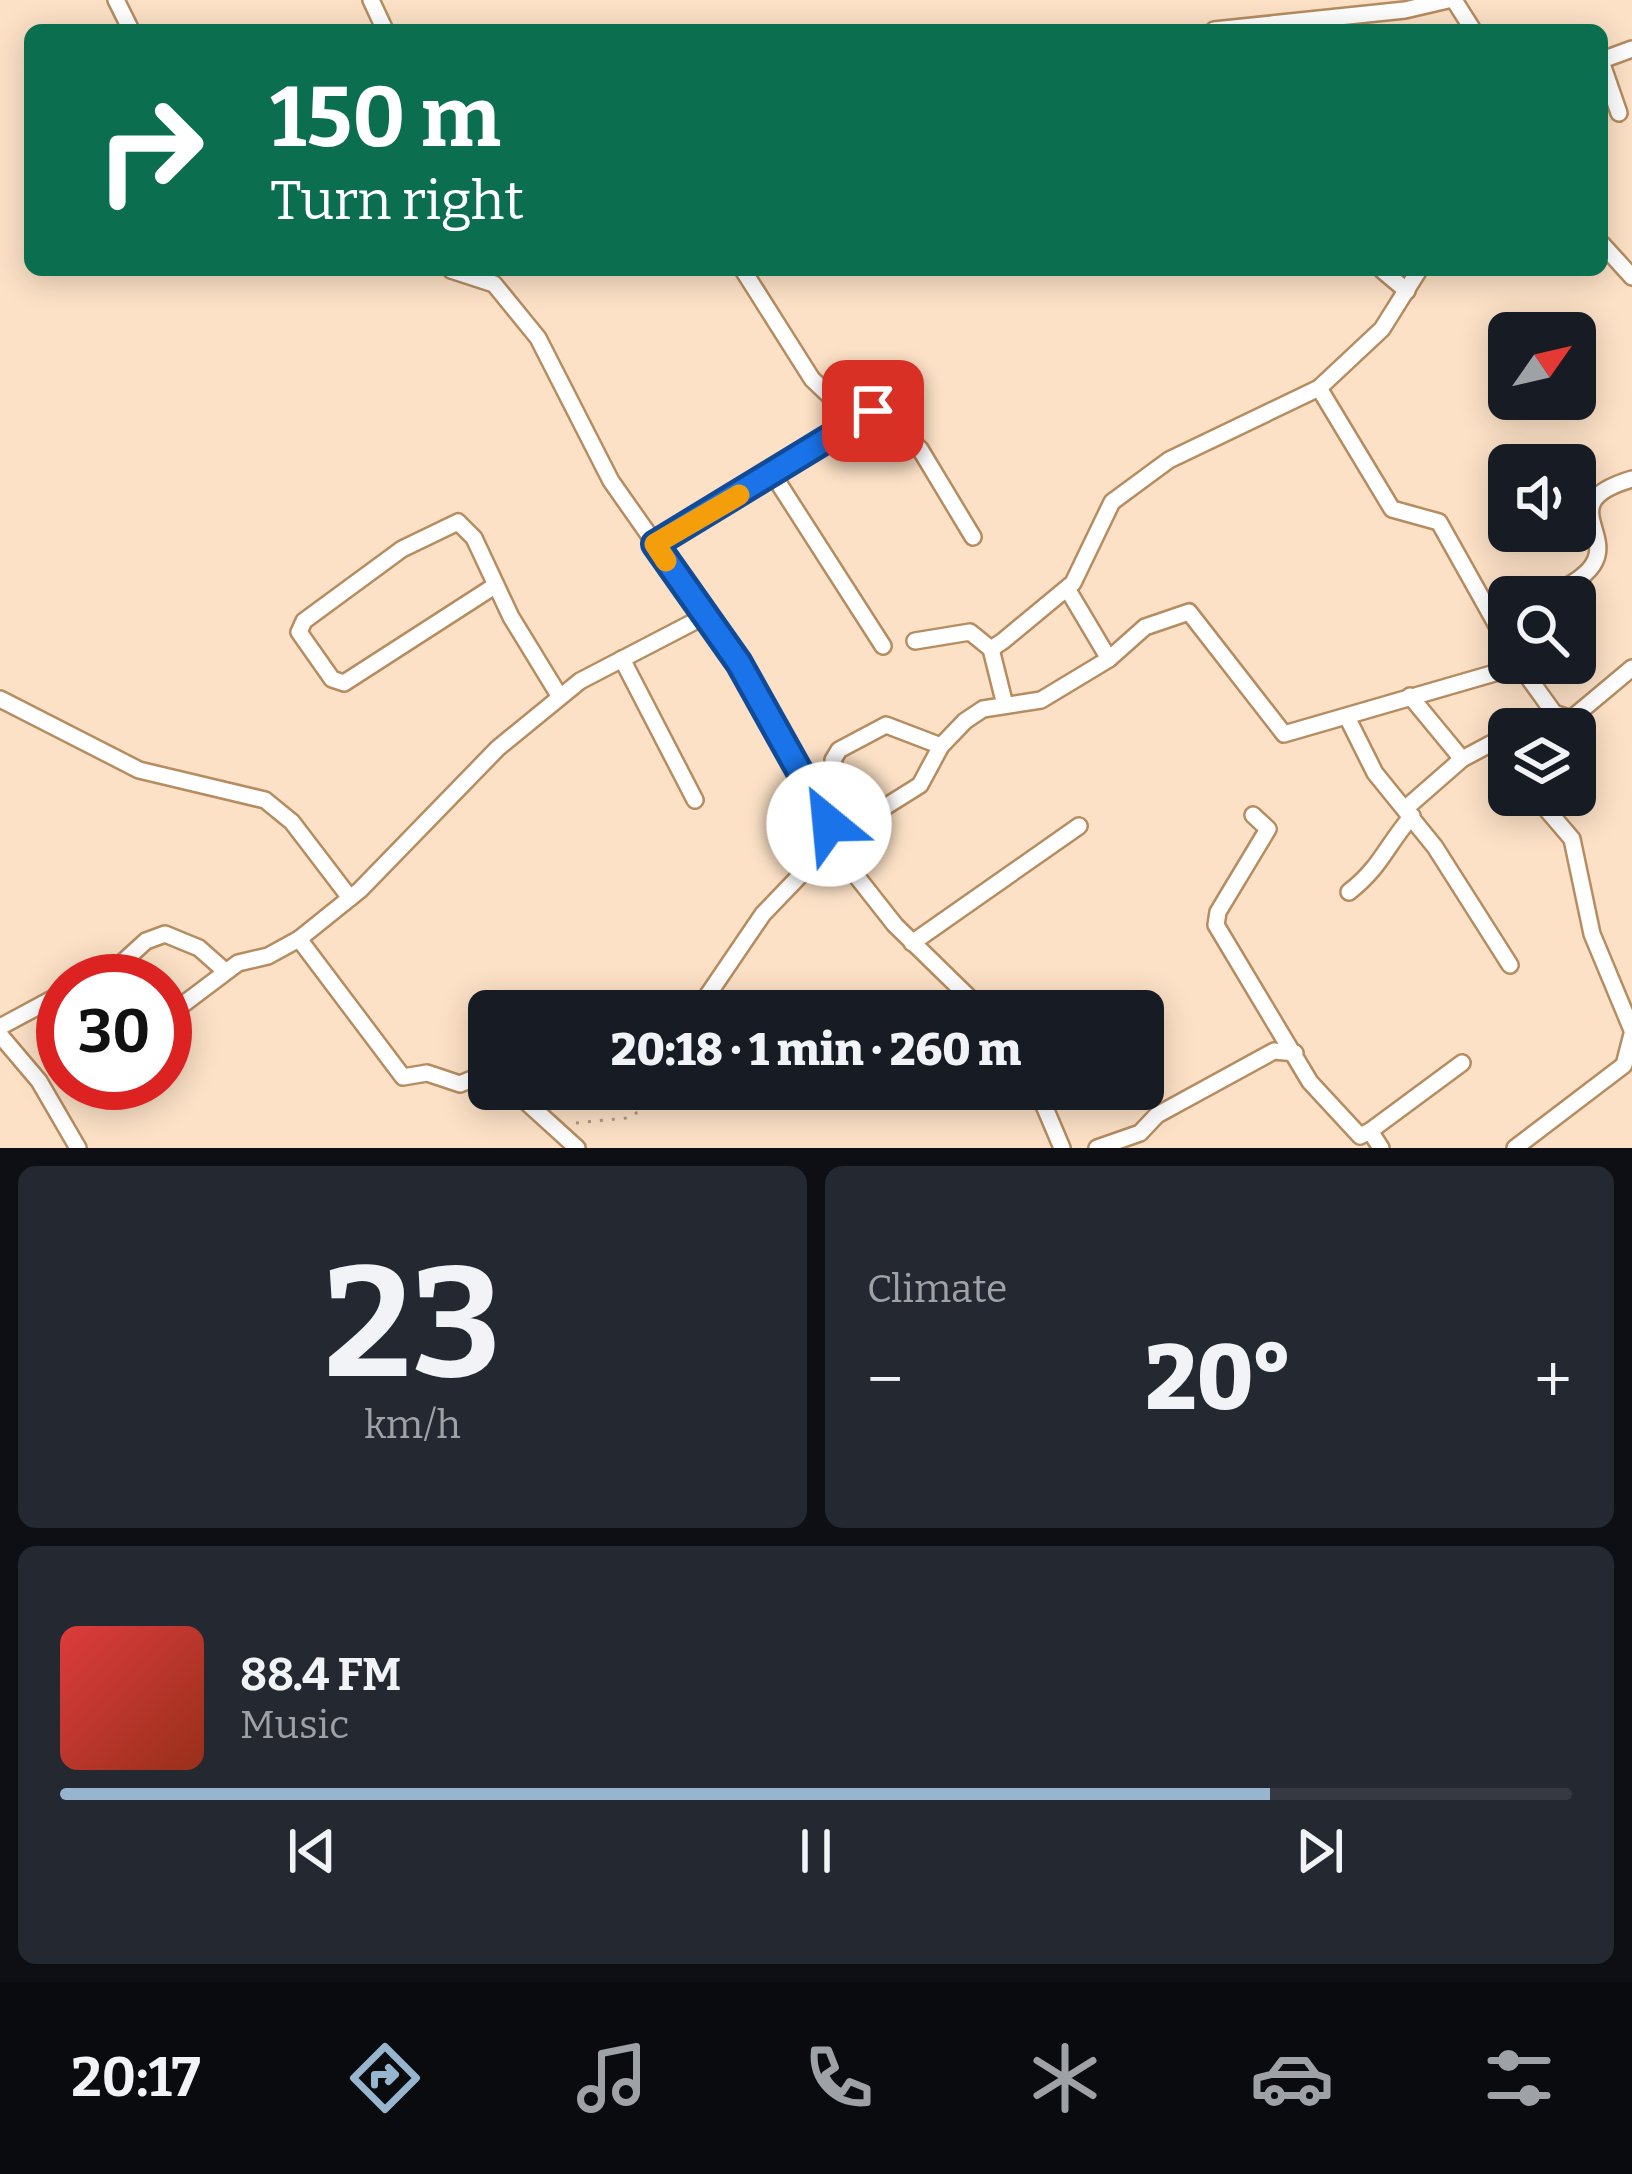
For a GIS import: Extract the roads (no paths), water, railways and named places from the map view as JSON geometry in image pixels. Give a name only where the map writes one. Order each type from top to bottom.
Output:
[{"type":"street","points":[[1271,24],[1405,10],[1451,0]]},
{"type":"street","points":[[1608,80],[1619,113]]},
{"type":"street","points":[[1608,251],[1632,278]]},
{"type":"street","points":[[469,276],[494,284],[538,338],[610,481],[707,615],[866,890],[961,990]]},
{"type":"street","points":[[747,276],[812,379],[855,420]]},
{"type":"street","points":[[1389,276],[1407,291]]},
{"type":"street","points":[[991,650],[1068,590],[1091,555],[1100,521],[1112,502],[1169,460],[1319,388],[1382,329],[1416,276]]},
{"type":"street","points":[[1319,388],[1392,509],[1433,518],[1488,599]]},
{"type":"street","points":[[655,544],[855,420],[879,411],[901,427],[938,476],[973,537]]},
{"type":"street","points":[[772,472],[883,646]]},
{"type":"street","points":[[1579,576],[1592,567],[1598,549],[1589,522],[1594,502],[1610,487],[1632,479]]},
{"type":"street","points":[[496,585],[344,682],[332,679],[298,632],[304,621],[402,549],[452,521],[474,538],[560,698]]},
{"type":"street","points":[[1068,590],[1109,659]]},
{"type":"street","points":[[711,990],[754,924],[837,837],[920,785],[941,746],[983,709],[1041,700],[1109,659],[1135,633],[1186,610],[1280,731],[1310,729],[1488,673]]},
{"type":"street","points":[[192,997],[225,971],[298,939],[350,898],[497,748],[560,698],[707,615]]},
{"type":"street","points":[[915,641],[970,632],[991,650],[1005,705]]},
{"type":"street","points":[[622,659],[695,800]]},
{"type":"street","points":[[1533,684],[1554,713],[1570,719],[1632,668]]},
{"type":"street","points":[[1410,696],[1462,759]]},
{"type":"street","points":[[0,699],[140,770],[265,800],[292,822],[350,898]]},
{"type":"street","points":[[1347,717],[1375,773],[1409,812],[1510,965]]},
{"type":"street","points":[[816,800],[837,778],[833,760],[839,750],[886,725],[941,746]]},
{"type":"street","points":[[1349,892],[1378,869],[1388,841],[1409,812],[1462,759],[1488,745]]},
{"type":"street","points":[[1253,815],[1268,829],[1218,912],[1216,926],[1310,1082],[1360,1136],[1462,1063]]},
{"type":"street","points":[[1515,1148],[1624,1065],[1632,1032],[1592,934],[1572,839],[1552,816]]},
{"type":"street","points":[[912,943],[1078,826]]},
{"type":"street","points":[[132,954],[146,941],[165,934],[199,948],[225,971]]},
{"type":"street","points":[[298,939],[403,1077],[427,1072],[460,1084],[468,1081]]},
{"type":"street","points":[[36,1009],[0,1031],[39,1081],[77,1148]]},
{"type":"street","points":[[1097,1148],[1140,1133],[1157,1115],[1274,1051],[1295,1053]]},
{"type":"street","points":[[538,1110],[577,1148]]},
{"type":"street","points":[[1046,1110],[1062,1148]]},
{"type":"street","points":[[1370,1131],[1381,1148]]}]
